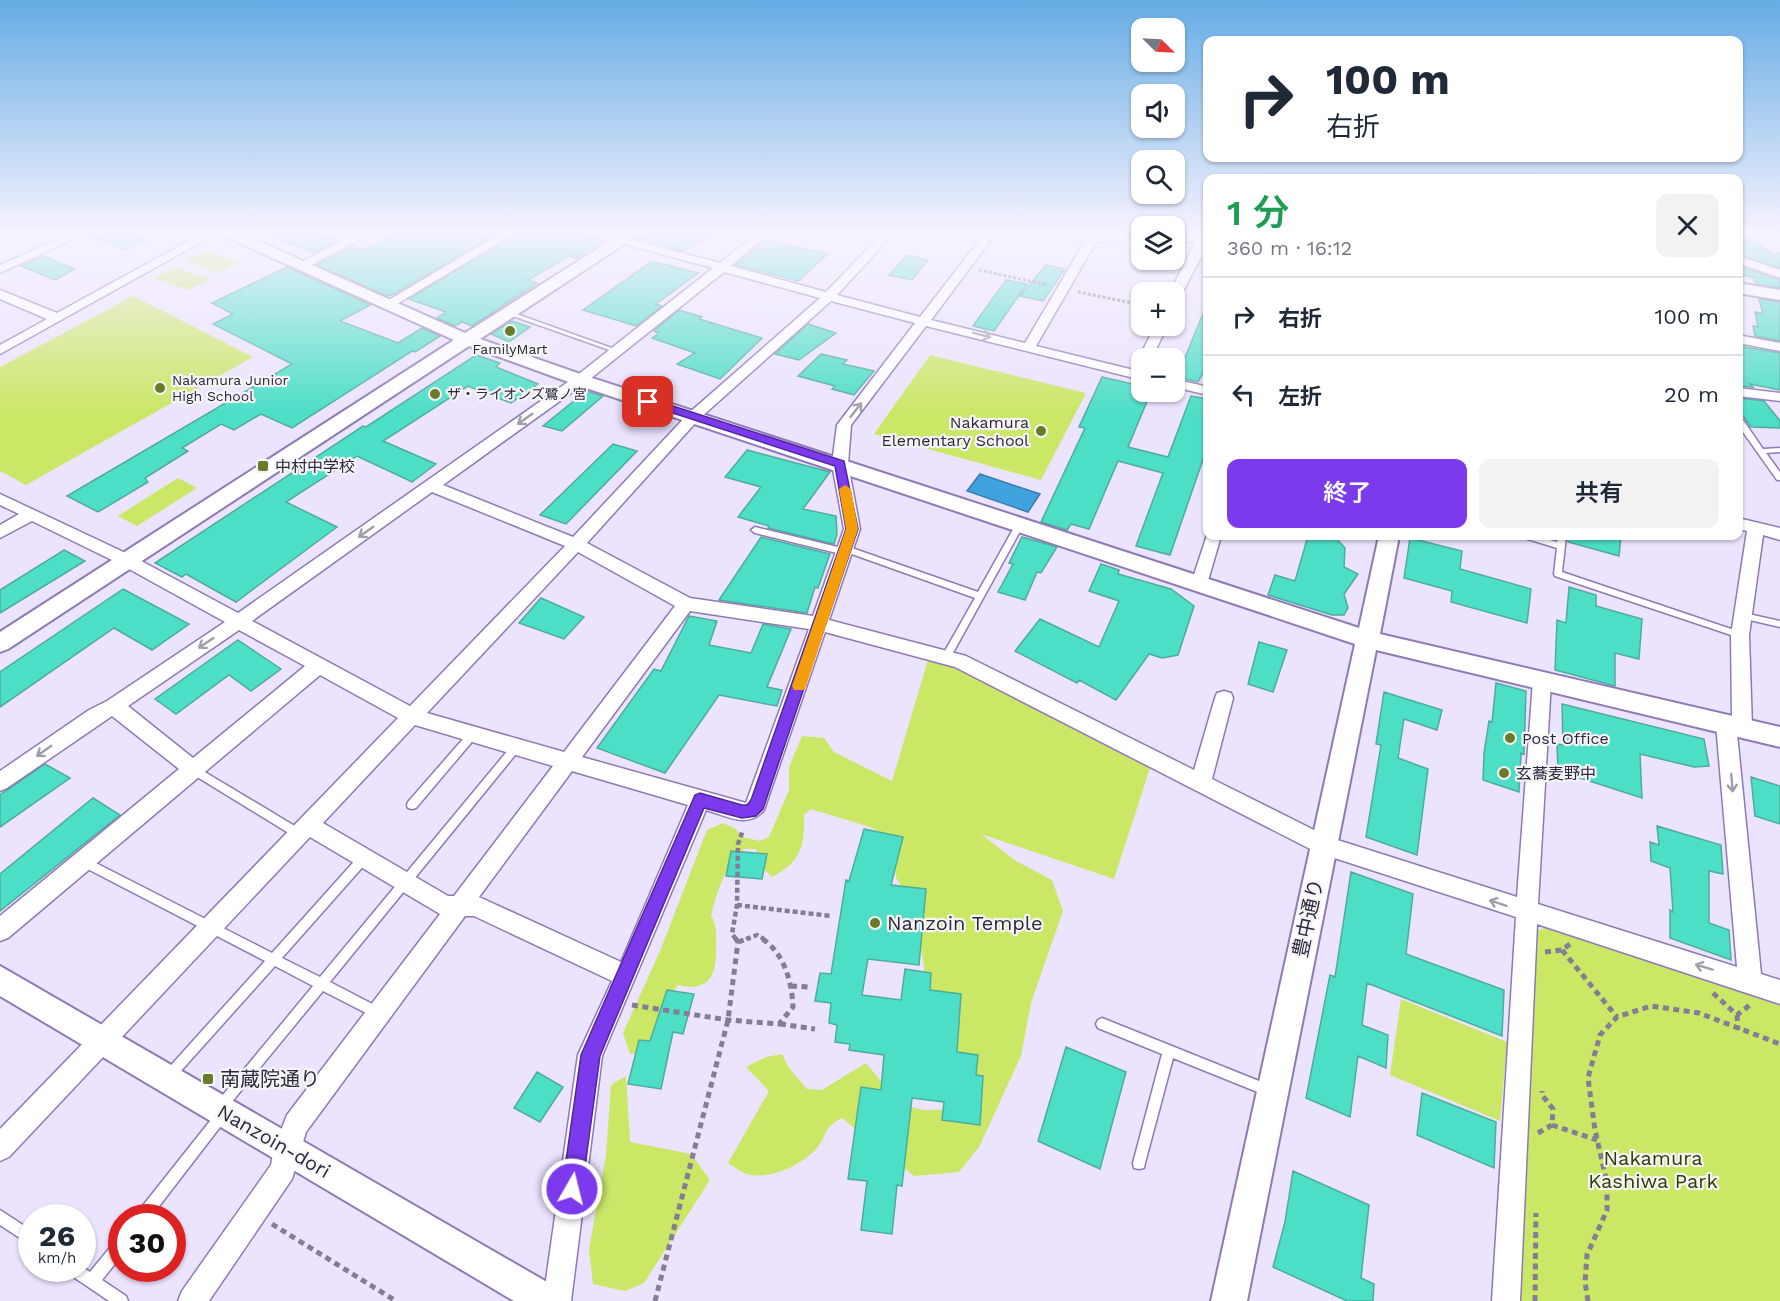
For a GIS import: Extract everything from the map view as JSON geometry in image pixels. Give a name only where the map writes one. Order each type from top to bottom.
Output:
[{"type":"street","points":[[0,350],[103,293]]},
{"type":"street","points":[[363,293],[467,340],[580,380],[1368,640],[1780,737]]},
{"type":"street","points":[[388,304],[407,293]]},
{"type":"street","points":[[0,643],[539,293]]},
{"type":"street","points":[[0,782],[96,715],[114,706],[237,622],[431,486],[580,380],[691,293]]},
{"type":"street","points":[[817,293],[925,322],[1131,371]]},
{"type":"street","points":[[0,1148],[576,544],[694,416],[832,293]]},
{"type":"street","points":[[0,499],[126,561],[411,716],[742,812],[751,812],[757,804],[852,529],[840,464],[844,425],[947,293]]},
{"type":"street","points":[[1029,347],[1060,293]]},
{"type":"street","points":[[1763,293],[1780,296]]},
{"type":"street","points":[[0,294],[57,318]]},
{"type":"street","points":[[1743,340],[1780,347]]},
{"type":"street","points":[[1185,386],[1203,390]]},
{"type":"street","points":[[1743,393],[1780,397]]},
{"type":"street","points":[[431,486],[576,544],[686,604],[820,624],[960,661],[1323,845],[1527,912],[1752,992],[1780,992]]},
{"type":"street","points":[[0,532],[30,515]]},
{"type":"street","points":[[1743,524],[1780,534]]},
{"type":"street","points":[[1752,992],[1734,726],[1740,635],[1756,528]]},
{"type":"street","points":[[1199,584],[1212,540]]},
{"type":"street","name":"豊中通り","points":[[1229,1301],[1388,540]]},
{"type":"street","points":[[192,1301],[283,1170],[287,1149],[296,1124],[686,604]]},
{"type":"street","points":[[0,930],[319,665]]},
{"type":"street","points":[[1506,1301],[1542,681]]},
{"type":"street","points":[[1201,782],[1224,698]]},
{"type":"street","points":[[114,706],[193,769]]},
{"type":"street","points":[[557,1301],[590,1055],[700,800]]},
{"type":"street","points":[[303,830],[363,859],[445,906],[459,908],[475,906],[626,976]]},
{"type":"street","name":"Nanzoin-dori","points":[[0,980],[547,1301]]},
{"type":"lane","points":[[509,312],[617,351]]},
{"type":"lane","points":[[1743,426],[1780,478]]},
{"type":"lane","points":[[1761,451],[1780,450]]},
{"type":"lane","points":[[946,658],[1020,524]]},
{"type":"lane","points":[[755,530],[845,550],[979,596]]},
{"type":"lane","points":[[1541,540],[1561,546]]},
{"type":"lane","points":[[1562,540],[1558,574],[1740,635]]},
{"type":"lane","points":[[1744,616],[1780,624]]},
{"type":"lane","points":[[412,805],[473,734]]},
{"type":"lane","points":[[152,1204],[222,1110],[517,746]]},
{"type":"lane","points":[[193,769],[303,830]]},
{"type":"lane","points":[[167,1078],[363,859]]},
{"type":"lane","points":[[83,861],[378,1013]]},
{"type":"lane","points":[[1102,1024],[1272,1092]]},
{"type":"lane","points":[[1139,1163],[1169,1051]]},
{"type":"lane","points":[[0,1217],[18,1229]]},
{"type":"lane","points":[[96,1276],[108,1261]]},
{"type":"lane","points":[[93,1282],[121,1301]]},
{"type":"path","points":[[655,1301],[728,1020],[738,942],[732,934],[737,905],[738,844],[748,822]]},
{"type":"path","points":[[737,905],[831,916]]},
{"type":"path","points":[[738,942],[757,935],[766,939],[783,964],[791,986],[793,1007],[779,1024]]},
{"type":"path","points":[[1545,961],[1545,950],[1562,950],[1574,941]]},
{"type":"path","points":[[1562,950],[1617,1017]]},
{"type":"path","points":[[791,986],[808,987]]},
{"type":"path","points":[[1707,987],[1737,1015]]},
{"type":"path","points":[[1738,1030],[1737,1015],[1752,992]]},
{"type":"path","points":[[626,1004],[728,1020],[815,1029]]},
{"type":"path","points":[[1588,1301],[1584,1282],[1587,1255],[1607,1210],[1607,1183],[1588,1078],[1600,1035],[1617,1017],[1652,1006],[1699,1013],[1738,1030],[1780,1044]]},
{"type":"path","points":[[1542,1084],[1542,1095],[1553,1109],[1552,1125]]},
{"type":"path","points":[[1538,1143],[1538,1131],[1552,1125],[1598,1141]]},
{"type":"path","points":[[1535,1301],[1536,1210]]},
{"type":"path","points":[[252,1212],[396,1301]]},
{"type":"green space","points":[[133,296],[253,357],[26,485],[0,471],[0,367]]},
{"type":"green space","points":[[930,355],[1086,393],[1041,480],[874,434]]},
{"type":"green space","points":[[178,478],[197,488],[137,526],[118,516]]},
{"type":"green space","points":[[928,660],[957,669],[1150,768],[1114,879],[981,834],[1016,861],[1052,880],[1063,911],[1031,1003],[1021,1056],[979,1147],[959,1172],[914,1176],[842,1118],[831,1125],[816,1149],[801,1161],[772,1174],[744,1173],[728,1163],[769,1091],[746,1067],[766,1057],[782,1054],[789,1068],[807,1089],[822,1090],[866,1063],[893,1095],[911,1107],[922,1110],[952,1108],[930,1038],[924,966],[913,901],[896,878],[894,839],[870,827],[811,809],[804,815],[804,836],[799,852],[782,871],[772,877],[760,865],[756,849],[744,849],[737,855],[727,871],[719,888],[711,916],[716,929],[716,953],[714,971],[706,983],[690,987],[678,985],[666,1002],[655,1037],[643,1052],[630,1054],[623,1033],[660,951],[707,830],[723,823],[736,829],[742,837],[760,841],[769,837],[789,790],[789,767],[802,736],[824,738],[834,752],[892,781]]},
{"type":"green space","name":"Nakamura Kashiwa Park","points":[[1548,927],[1780,1002],[1780,1301],[1520,1301],[1536,931]]},
{"type":"green space","points":[[1401,999],[1507,1042],[1500,1121],[1390,1075]]},
{"type":"green space","points":[[626,1076],[630,1142],[691,1154],[710,1180],[644,1283],[625,1291],[593,1284],[589,1249],[606,1155],[611,1085]]},
{"type":"water","points":[[980,474],[1040,494],[1028,512],[967,491]]},
{"type":"building","points":[[233,293],[343,293],[370,305],[340,321],[398,343],[422,328],[440,336],[415,352],[412,351],[292,428],[261,414],[234,430],[221,424],[182,448],[188,451],[145,478],[148,482],[98,512],[67,496],[292,364],[213,324],[233,314],[212,303]]},
{"type":"building","points":[[380,293],[396,293],[394,294],[387,296]]},
{"type":"building","points":[[419,293],[522,293],[472,326],[462,322],[455,326],[437,318],[446,312],[409,299]]},
{"type":"building","points":[[607,293],[671,293],[656,304],[662,306],[636,326],[583,310]]},
{"type":"building","points":[[997,293],[1021,293],[994,331],[973,326]]},
{"type":"building","points":[[1023,293],[1049,293],[1043,301],[1020,296]]},
{"type":"building","points":[[1759,299],[1780,302],[1780,341],[1755,336],[1753,326],[1758,327],[1755,312],[1763,314]]},
{"type":"building","points":[[679,310],[702,317],[699,319],[762,338],[720,379],[677,364],[695,353],[652,338],[659,333],[654,331]]},
{"type":"building","points":[[1203,314],[1203,373],[1198,382],[1185,379],[1185,358]]},
{"type":"building","points":[[512,321],[530,327],[509,342],[491,334]]},
{"type":"building","points":[[808,324],[836,333],[799,360],[775,354]]},
{"type":"building","points":[[1743,347],[1780,353],[1780,390],[1750,384],[1753,387],[1743,386]]},
{"type":"building","points":[[821,354],[847,360],[843,364],[874,371],[854,395],[832,389],[835,386],[798,376]]},
{"type":"building","points":[[476,355],[500,363],[496,367],[538,384],[511,403],[468,386],[383,441],[436,464],[412,482],[357,456],[286,502],[337,527],[236,602],[186,574],[182,577],[155,563],[363,426],[366,427]]},
{"type":"building","points":[[1102,377],[1131,384],[1131,402],[1147,402],[1128,447],[1168,457],[1191,396],[1203,398],[1203,459],[1170,555],[1136,546],[1163,473],[1118,461],[1089,529],[1071,524],[1067,530],[1041,522],[1085,428],[1079,427]]},
{"type":"building","points":[[586,391],[603,396],[562,431],[543,426]]},
{"type":"building","points":[[1743,399],[1764,401],[1780,421],[1780,428],[1751,427],[1743,416]]},
{"type":"building","points":[[613,444],[637,451],[566,524],[540,515]]},
{"type":"building","points":[[747,450],[830,472],[803,509],[836,516],[837,534],[834,544],[768,528],[769,526],[738,517],[761,487],[725,477]]},
{"type":"building","points":[[761,537],[830,554],[818,588],[815,587],[807,613],[719,600]]},
{"type":"building","points":[[1022,537],[1057,547],[1041,573],[1037,572],[1025,600],[998,592],[1013,564],[1009,563]]},
{"type":"building","points":[[1307,540],[1338,540],[1345,548],[1344,567],[1358,574],[1344,594],[1348,608],[1344,615],[1332,615],[1268,595],[1275,575],[1295,581]]},
{"type":"building","points":[[1410,540],[1462,551],[1460,569],[1531,589],[1527,623],[1451,602],[1452,591],[1404,578]]},
{"type":"building","points":[[1568,540],[1621,540],[1619,556],[1568,542]]},
{"type":"building","points":[[64,550],[85,561],[0,613],[0,590]]},
{"type":"building","points":[[1101,564],[1119,570],[1118,574],[1171,589],[1194,606],[1178,655],[1162,658],[1149,654],[1116,700],[1079,680],[1077,683],[1015,651],[1040,619],[1099,647],[1119,601],[1089,591]]},
{"type":"building","points":[[1569,587],[1596,595],[1596,606],[1642,619],[1639,659],[1615,653],[1615,686],[1555,670],[1557,620],[1566,623]]},
{"type":"building","points":[[123,589],[189,624],[152,650],[114,628],[0,707],[0,672]]},
{"type":"building","points":[[541,598],[584,617],[564,639],[519,623]]},
{"type":"building","points":[[689,616],[717,621],[709,645],[751,653],[763,624],[791,629],[767,687],[782,690],[777,706],[719,695],[665,773],[597,748],[654,669],[661,671]]},
{"type":"building","points":[[238,640],[281,669],[251,691],[229,675],[176,714],[155,699]]},
{"type":"building","points":[[1259,642],[1287,650],[1273,692],[1248,684]]},
{"type":"building","points":[[1496,683],[1526,691],[1524,754],[1521,753],[1519,792],[1483,780],[1484,753],[1489,721],[1492,722]]},
{"type":"building","points":[[1384,692],[1442,710],[1437,730],[1404,719],[1398,758],[1428,769],[1417,855],[1366,837],[1381,745],[1376,744]]},
{"type":"building","points":[[1562,704],[1704,739],[1709,766],[1694,767],[1640,754],[1642,798],[1558,771],[1557,744],[1563,745]]},
{"type":"building","points":[[45,764],[70,778],[0,827],[0,795]]},
{"type":"building","points":[[1751,777],[1780,786],[1780,824],[1755,816]]},
{"type":"building","points":[[93,798],[120,815],[0,911],[0,874]]},
{"type":"building","points":[[1657,826],[1721,845],[1723,874],[1709,871],[1709,923],[1729,930],[1731,960],[1670,938],[1670,910],[1673,912],[1670,868],[1651,861],[1650,842],[1659,845]]},
{"type":"building","points":[[864,829],[903,837],[891,885],[926,889],[919,965],[868,959],[862,995],[901,1000],[905,969],[931,973],[930,990],[961,994],[957,1052],[978,1055],[976,1075],[983,1076],[980,1125],[942,1120],[944,1102],[912,1098],[902,1186],[897,1185],[892,1234],[861,1230],[867,1181],[848,1179],[861,1087],[881,1090],[884,1055],[849,1050],[850,1044],[835,1042],[837,1025],[829,1023],[831,1003],[815,1001],[820,973],[831,974],[846,880],[849,881]]},
{"type":"building","points":[[731,851],[767,854],[762,879],[726,876]]},
{"type":"building","points":[[1351,872],[1413,894],[1406,954],[1504,990],[1502,1036],[1367,983],[1362,1025],[1388,1035],[1386,1068],[1358,1056],[1350,1117],[1306,1098],[1330,975],[1335,977]]},
{"type":"building","points":[[667,990],[694,994],[683,1034],[673,1032],[661,1089],[628,1084],[639,1040],[650,1041]]},
{"type":"building","points":[[1066,1047],[1126,1072],[1100,1169],[1038,1141]]},
{"type":"building","points":[[537,1072],[563,1087],[540,1122],[514,1108]]},
{"type":"building","points":[[1422,1093],[1496,1122],[1494,1168],[1417,1135]]},
{"type":"building","points":[[1293,1171],[1369,1205],[1361,1278],[1374,1284],[1373,1301],[1347,1301],[1273,1267],[1285,1222]]},
{"type":"slow traffic","points":[[799,686],[852,529],[845,489]]},
{"type":"place","name":"FamilyMart","points":[[510,331]]},
{"type":"place","name":"Nakamura Junior High School","points":[[160,388]]},
{"type":"place","name":"ザ・ライオンズ鷺ノ宮","points":[[435,394]]},
{"type":"place","name":"Nakamura Elementary School","points":[[1041,431]]},
{"type":"place","name":"中村中学校","points":[[263,466]]},
{"type":"place","name":"Post Office","points":[[1510,738]]},
{"type":"place","name":"玄蕎麦野中","points":[[1504,773]]},
{"type":"place","name":"Nanzoin Temple","points":[[875,923]]},
{"type":"place","name":"南蔵院通り","points":[[208,1079]]},
{"type":"route","points":[[572,1189],[590,1055],[700,800],[742,812],[751,812],[757,804],[852,529],[840,464],[648,402]]}]
